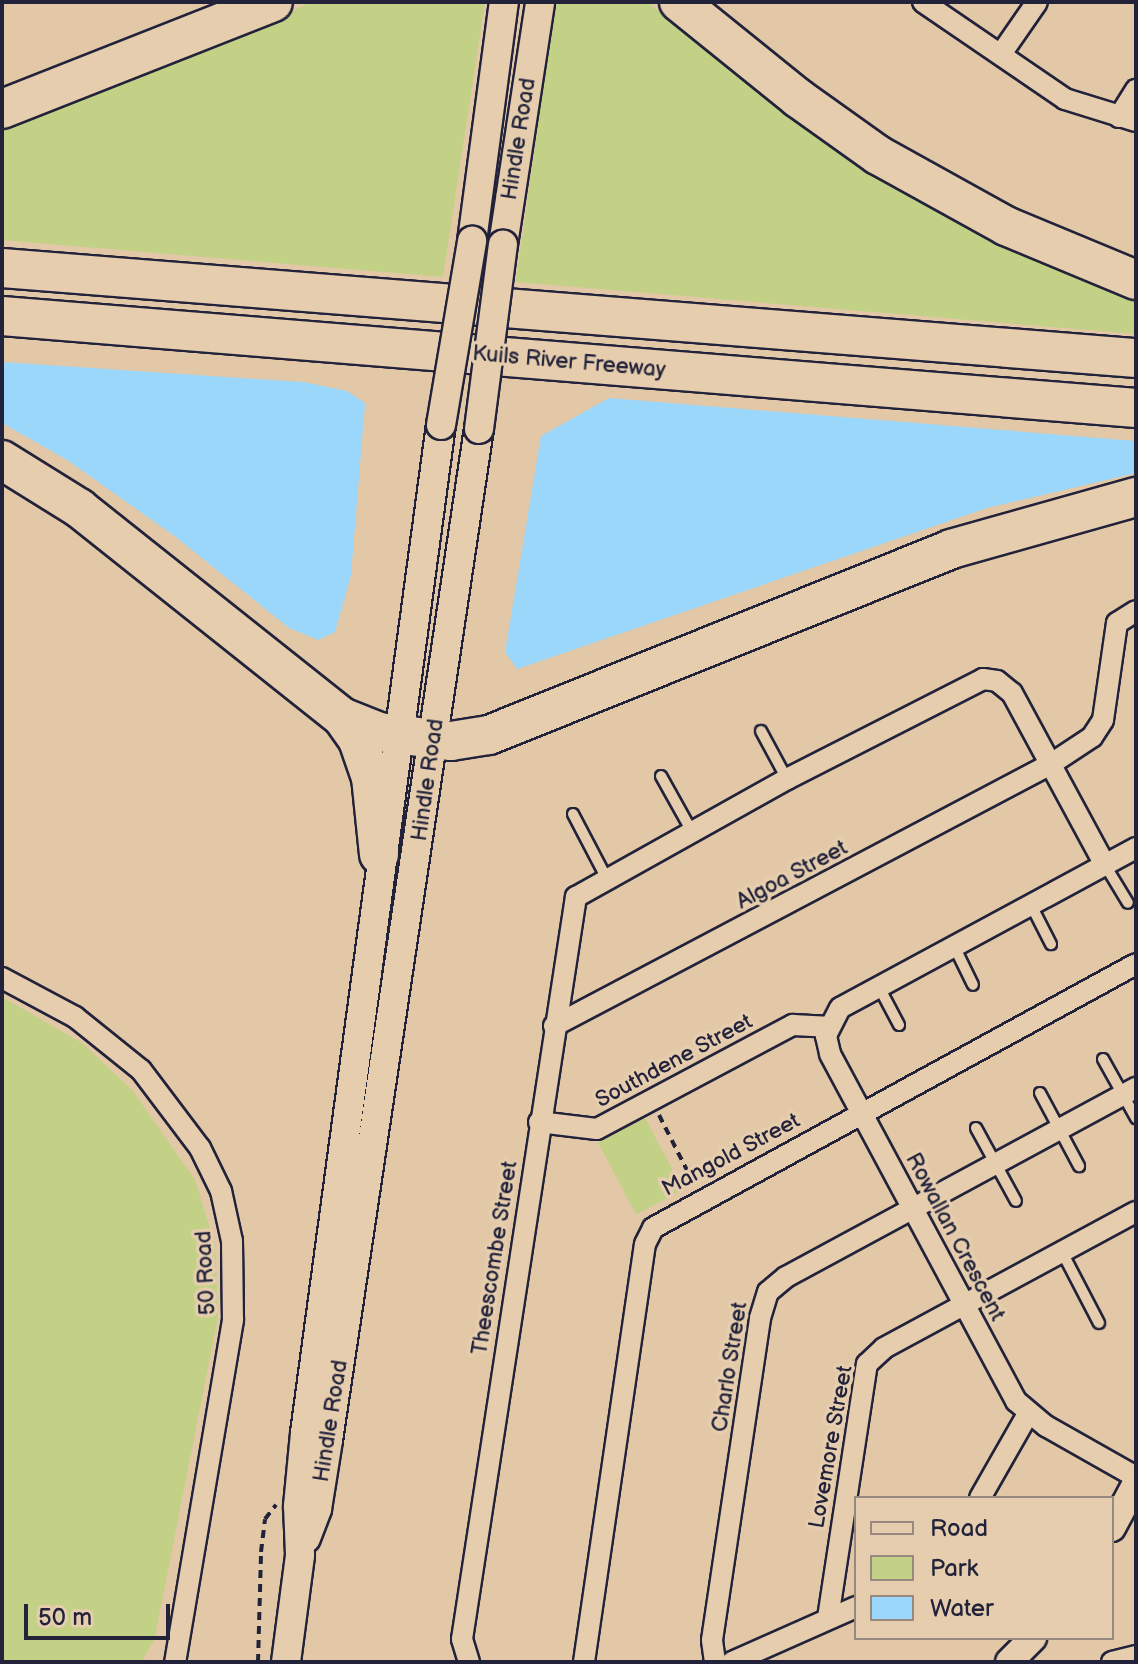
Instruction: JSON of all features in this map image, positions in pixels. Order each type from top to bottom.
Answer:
[{"type":"highway","points":[[2,109],[273,2]]},
{"type":"highway","points":[[679,2],[798,98],[878,155],[1006,226],[1136,280]]},
{"type":"highway","points":[[2,268],[1136,358]]},
{"type":"highway","name":"Kuils River Freeway","points":[[2,316],[1136,408]]},
{"type":"highway","points":[[2,460],[90,516],[342,717],[358,740],[371,777],[379,855]]},
{"type":"highway","points":[[342,717],[416,737],[464,741],[489,735],[951,549],[1136,497]]},
{"type":"main road","name":"Hindle Road","points":[[300,1555],[317,1509],[326,1454],[416,737],[441,425],[472,241],[504,2]]},
{"type":"main road","name":"Hindle Road","points":[[286,1662],[300,1555],[298,1506],[305,1433],[379,855],[416,737],[479,429],[540,2]]},
{"type":"street","points":[[923,2],[1065,99],[1127,119],[1136,90]]},
{"type":"street","points":[[1001,54],[1037,2]]},
{"type":"street","name":"Algoa Street","points":[[554,1026],[1051,764],[1098,728],[1117,623],[1136,611]]},
{"type":"street","name":"Theescombe Street","points":[[469,1662],[462,1639],[571,910],[582,891],[787,779],[983,679],[997,681],[1012,693],[1105,865]]},
{"type":"street","points":[[827,1027],[840,1008],[1136,848]]},
{"type":"street","name":"Mangold Street","points":[[584,1662],[648,1236],[666,1217],[1136,964]]},
{"type":"street","name":"50 Road","points":[[2,978],[75,1017],[141,1070],[200,1148],[221,1191],[232,1241],[233,1320],[175,1662]]},
{"type":"street","name":"Southdene Street","points":[[539,1122],[597,1129],[793,1025],[827,1027]]},
{"type":"street","name":"Rowallan Crescent","points":[[827,1027],[830,1054],[1016,1401],[1028,1414],[1136,1480]]},
{"type":"street","name":"Charlo Street","points":[[715,1662],[712,1640],[764,1299],[786,1277],[1130,1092]]},
{"type":"street","name":"Lovemore Street","points":[[828,1618],[867,1364],[884,1348],[1136,1212]]},
{"type":"street","points":[[981,1496],[1028,1414]]},
{"type":"street","points":[[1114,1524],[1136,1480]]},
{"type":"street","points":[[732,1662],[854,1608]]},
{"type":"street","points":[[1009,1662],[1031,1640]]},
{"type":"street","points":[[1112,1662],[1136,1656]]},
{"type":"lane","points":[[761,731],[787,779]]},
{"type":"lane","points":[[661,776],[691,830]]},
{"type":"lane","points":[[573,814],[606,877]]},
{"type":"lane","points":[[1105,865],[1128,903]]},
{"type":"lane","points":[[1031,905],[1051,944]]},
{"type":"lane","points":[[954,946],[973,985]]},
{"type":"lane","points":[[879,987],[899,1025]]},
{"type":"lane","points":[[1103,1059],[1130,1092],[1136,1118]]},
{"type":"lane","points":[[1040,1093],[1079,1166]]},
{"type":"lane","points":[[976,1128],[1016,1201]]},
{"type":"lane","points":[[1062,1252],[1099,1323]]},
{"type":"path","points":[[655,1106],[698,1192]]},
{"type":"green space","points":[[313,2],[485,2],[443,277],[2,240],[2,127]]},
{"type":"green space","points":[[555,2],[647,2],[809,126],[1136,294],[1136,334],[516,282]]},
{"type":"green space","points":[[2,997],[82,1043],[133,1091],[195,1180],[215,1244],[218,1317],[154,1641],[141,1662],[2,1662]]},
{"type":"green space","points":[[645,1118],[683,1190],[636,1214],[598,1143]]},
{"type":"water","points":[[2,362],[303,382],[347,391],[365,403],[351,575],[335,632],[318,640],[289,628],[173,535],[67,460],[2,423]]},
{"type":"water","points":[[609,398],[1136,441],[1136,473],[987,508],[517,669],[505,652],[541,436]]}]
